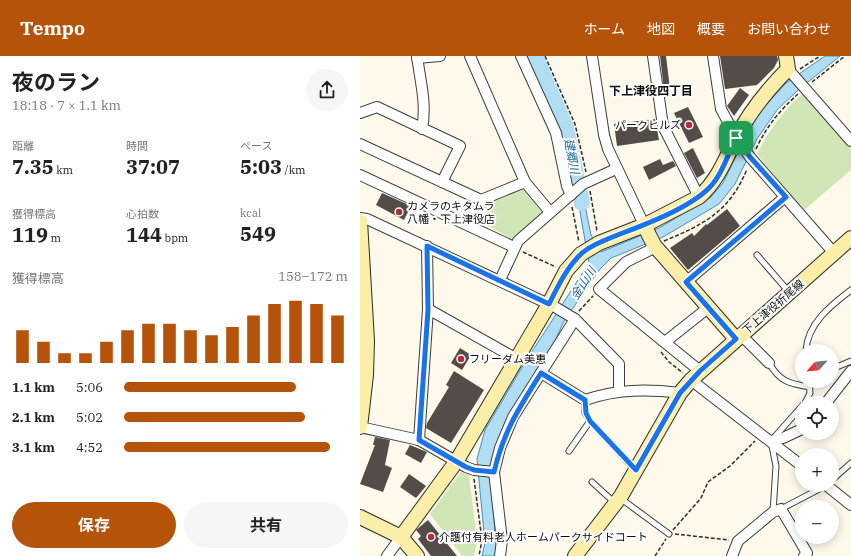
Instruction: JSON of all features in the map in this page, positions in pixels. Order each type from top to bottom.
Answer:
[{"type":"street","points":[[422,129],[425,116],[424,97],[417,57],[440,56]]},
{"type":"street","points":[[470,56],[525,182],[550,212]]},
{"type":"street","points":[[521,56],[556,133],[567,186],[572,195]]},
{"type":"street","points":[[592,56],[604,135],[616,169],[655,246],[708,308],[738,337],[770,363]]},
{"type":"street","points":[[653,56],[664,126],[699,197]]},
{"type":"street","points":[[713,56],[721,109],[738,140],[750,157],[834,253]]},
{"type":"street","points":[[387,556],[456,462],[515,358],[552,305],[566,271],[582,253],[600,243],[646,228],[699,197],[710,187],[722,169],[761,97],[790,69],[851,141]]},
{"type":"street","points":[[360,113],[377,107],[460,146],[442,182]]},
{"type":"street","points":[[360,144],[481,200],[525,182]]},
{"type":"street","points":[[500,280],[514,247],[518,242],[585,182],[616,169]]},
{"type":"street","points":[[360,175],[514,247]]},
{"type":"street","points":[[686,282],[786,197]]},
{"type":"street","points":[[494,472],[474,470],[456,462],[419,440],[360,427],[367,341],[360,220],[367,219],[427,246],[552,305],[573,317],[619,364],[619,391]]},
{"type":"street","name":"下上津役折尾線","points":[[575,556],[618,501],[680,393],[695,375],[851,238]]},
{"type":"street","points":[[419,440],[428,310],[427,246]]},
{"type":"street","points":[[655,246],[626,262],[599,289],[665,342],[695,375],[762,434],[795,460]]},
{"type":"street","points":[[665,342],[708,308]]},
{"type":"street","points":[[428,310],[515,358]]},
{"type":"street","points":[[500,556],[502,540],[494,472],[500,448],[513,418],[573,317]]},
{"type":"street","points":[[831,396],[851,371]]},
{"type":"street","points":[[541,373],[585,400],[619,391],[659,390],[680,393]]},
{"type":"street","points":[[771,441],[783,438],[795,432]]},
{"type":"street","points":[[835,492],[851,505]]},
{"type":"street","points":[[732,556],[738,541],[777,511],[807,555]]},
{"type":"street","points":[[360,517],[401,537],[418,556]]},
{"type":"lane","points":[[757,255],[789,292]]},
{"type":"lane","points":[[806,344],[806,341],[822,314],[851,290]]},
{"type":"lane","points":[[839,366],[851,361]]},
{"type":"lane","points":[[770,363],[774,372],[790,384],[795,385]]},
{"type":"lane","points":[[808,396],[810,388]]},
{"type":"lane","points":[[585,400],[586,413],[590,421],[636,470]]},
{"type":"lane","points":[[795,414],[771,441],[776,466],[777,511],[813,492]]},
{"type":"lane","points":[[569,451],[590,421]]},
{"type":"lane","points":[[839,474],[851,463]]},
{"type":"lane","points":[[592,482],[669,534]]},
{"type":"path","points":[[545,56],[575,124],[585,182],[600,243]]},
{"type":"path","points":[[790,69],[820,56]]},
{"type":"path","points":[[572,195],[582,253]]},
{"type":"path","points":[[514,247],[566,271]]},
{"type":"path","points":[[573,317],[593,296]]},
{"type":"path","points":[[655,556],[669,534],[701,498],[708,482],[730,466],[762,434]]},
{"type":"path","points":[[474,470],[482,540],[479,556]]},
{"type":"path","points":[[669,534],[738,541]]},
{"type":"green space","points":[[803,93],[851,149],[851,170],[803,211],[757,154],[777,121]]},
{"type":"green space","points":[[519,188],[524,189],[543,213],[512,239],[485,224],[487,218],[482,203]]},
{"type":"green space","points":[[461,472],[469,475],[477,541],[474,556],[462,556],[430,514]]},
{"type":"water","name":"金山川","points":[[825,56],[840,56],[797,91],[777,110],[757,139],[735,184],[719,204],[663,237],[611,258],[600,269],[564,321],[555,341],[506,420],[495,448],[490,474],[497,556],[482,556],[485,543],[477,459],[485,430],[524,364],[589,263],[577,195],[582,191],[591,235],[601,252],[659,228],[711,197],[723,183],[748,132],[764,107],[786,83]]},
{"type":"building","points":[[660,56],[666,56],[670,89],[664,90]]},
{"type":"building","points":[[720,56],[777,56],[778,60],[774,68],[757,85],[725,89]]},
{"type":"building","points":[[740,88],[749,95],[734,116],[727,106]]},
{"type":"building","name":"パークヒルズ","points":[[688,107],[703,137],[689,143],[674,113]]},
{"type":"building","points":[[655,119],[659,140],[617,146],[614,124]]},
{"type":"building","points":[[693,148],[705,173],[697,178],[684,153]]},
{"type":"building","points":[[660,159],[663,165],[673,161],[676,166],[649,180],[643,167]]},
{"type":"building","name":"カメラのキタムラ 八幡・下上津役店","points":[[382,193],[411,206],[404,220],[376,205]]},
{"type":"building","points":[[727,209],[740,226],[688,270],[670,248],[692,233],[694,236],[706,224],[707,225]]},
{"type":"building","name":"フリーダム美恵","points":[[460,348],[471,355],[462,370],[451,363]]},
{"type":"building","points":[[454,371],[484,390],[451,443],[426,428],[427,423],[449,387],[446,385]]},
{"type":"building","points":[[375,437],[390,440],[385,465],[392,468],[383,492],[360,484],[375,445],[373,445]]},
{"type":"building","points":[[410,445],[427,452],[421,463],[405,454]]},
{"type":"building","points":[[409,474],[426,486],[416,498],[400,487]]},
{"type":"building","name":"介護付有料老人ホームパークサイドコート","points":[[428,520],[457,556],[431,556],[418,539],[421,536],[416,530]]},
{"type":"waterway","name":"建郷川","points":[[535,56],[566,128],[582,203]]},
{"type":"place","name":"パークヒルズ","points":[[689,125]]},
{"type":"place","name":"カメラのキタムラ 八幡・下上津役店","points":[[399,212]]},
{"type":"place","name":"フリーダム美恵","points":[[461,359]]},
{"type":"place","name":"介護付有料老人ホームパークサイドコート","points":[[431,537]]},
{"type":"district","name":"下上津役四丁目","points":[[651,90]]},
{"type":"route","points":[[736,138],[750,157],[786,197],[686,282],[736,339],[700,371],[680,393],[636,470],[590,421],[586,413],[585,400],[541,373],[513,418],[500,448],[494,472],[474,470],[466,467],[419,440],[428,310],[427,246],[549,304],[566,271],[583,252],[601,242],[645,225],[699,197],[710,187],[722,169],[736,138]]}]
